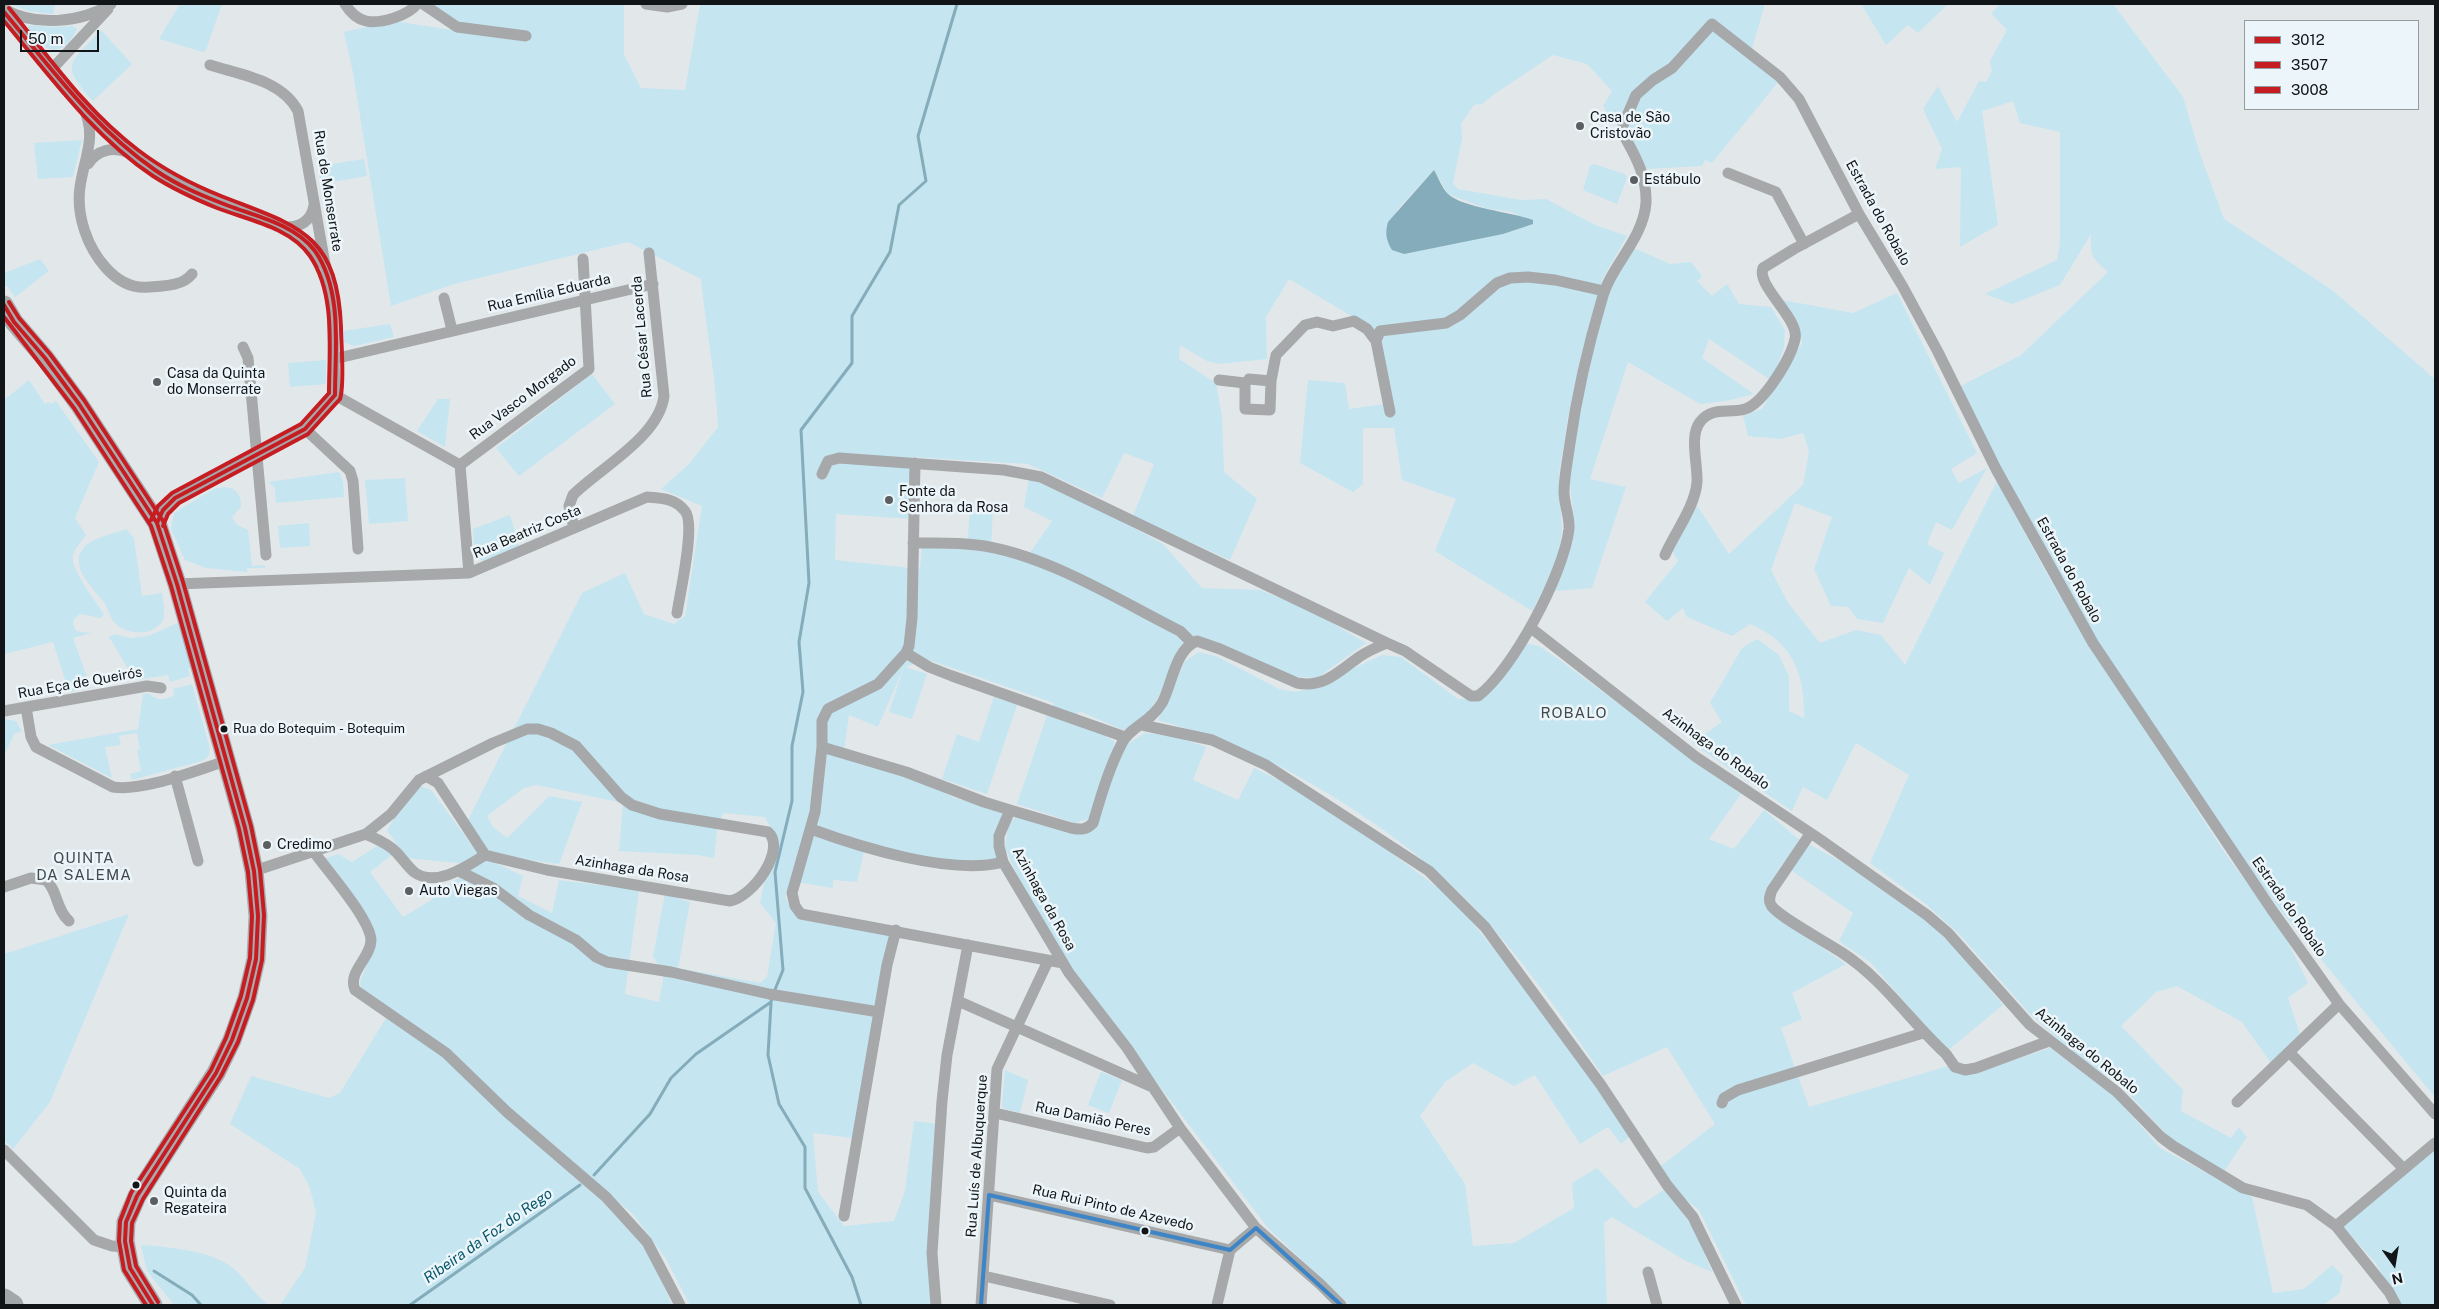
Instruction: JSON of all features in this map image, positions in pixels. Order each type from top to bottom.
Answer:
[{"type":"highway","points":[[4,1299],[13,1305]]},
{"type":"main road","points":[[4,305],[9,327],[62,380],[158,523],[177,584],[226,761],[254,871],[258,940],[247,998],[232,1040],[216,1073],[131,1206],[126,1222],[126,1247],[134,1276],[153,1305]]},
{"type":"street","points":[[4,11],[22,17],[56,20],[90,14],[112,4]]},
{"type":"street","points":[[52,69],[112,4]]},
{"type":"street","points":[[345,4],[357,18],[366,21],[399,16],[413,9],[417,4]]},
{"type":"street","points":[[423,4],[457,27],[526,36]]},
{"type":"street","points":[[646,4],[667,7],[682,4]]},
{"type":"street","points":[[4,11],[78,100],[113,137],[136,156],[179,184],[283,227],[308,243],[326,270]]},
{"type":"street","name":"Estrada do Robalo","points":[[1604,291],[1608,279],[1626,254],[1640,224],[1646,205],[1642,168],[1621,130],[1624,120],[1636,95],[1653,80],[1672,68],[1712,24],[1746,49],[1790,87],[1799,99],[1859,214],[1903,287],[1938,352],[1978,435],[2093,643],[2272,910],[2339,1004],[2435,1114]]},
{"type":"street","name":"Rua de Monserrate","points":[[210,65],[274,86],[292,101],[302,122],[326,270],[332,291],[335,395]]},
{"type":"street","points":[[78,100],[87,115],[91,139],[80,185],[80,213],[94,253],[110,273],[126,284],[145,288],[177,284],[192,274]]},
{"type":"street","points":[[84,170],[93,157],[104,151],[118,150],[136,156]]},
{"type":"street","points":[[1728,173],[1776,192],[1804,244]]},
{"type":"street","points":[[283,227],[291,227],[305,222],[310,217],[314,201]]},
{"type":"street","points":[[1664,555],[1693,500],[1697,484],[1695,441],[1698,423],[1712,412],[1745,409],[1755,404],[1765,395],[1775,380],[1795,341],[1794,329],[1762,272],[1769,263],[1859,214]]},
{"type":"street","name":"Rua César Lacerda","points":[[574,528],[569,506],[573,495],[629,450],[656,419],[663,404],[664,396],[650,252]]},
{"type":"street","name":"Rua Vasco Morgado","points":[[460,465],[589,369],[583,259]]},
{"type":"street","points":[[822,474],[828,461],[838,458],[1004,470],[1041,478],[1405,651],[1466,693],[1478,696],[1492,683],[1531,628],[1561,561],[1569,528],[1564,492],[1573,424],[1585,360],[1604,291],[1555,280],[1528,277],[1510,278],[1497,283],[1460,315],[1446,323],[1387,329],[1380,331],[1376,341]]},
{"type":"street","name":"Rua Emília Eduarda","points":[[334,359],[653,284]]},
{"type":"street","points":[[444,298],[452,330]]},
{"type":"street","points":[[1219,380],[1245,383],[1245,409],[1270,410],[1271,381],[1276,355],[1305,325],[1317,322],[1333,326],[1354,321],[1367,329],[1376,341],[1390,412]]},
{"type":"street","points":[[243,347],[248,358],[266,555]]},
{"type":"street","points":[[1249,379],[1271,381]]},
{"type":"street","points":[[158,523],[163,510],[175,498],[305,429],[335,395],[460,465],[469,572]]},
{"type":"street","points":[[305,429],[350,471],[353,480],[358,550]]},
{"type":"street","points":[[915,463],[912,618],[906,653],[878,684],[828,709],[822,721],[820,786],[811,829],[852,844],[919,859],[972,866],[988,866],[1003,862]]},
{"type":"street","name":"Rua Beatriz Costa","points":[[177,584],[469,572],[647,497],[671,499],[686,511],[690,528],[677,613]]},
{"type":"street","points":[[913,543],[977,545],[1040,563],[1083,581],[1180,631],[1192,643]]},
{"type":"street","name":"Azinhaga do Robalo","points":[[1531,628],[1696,757],[1927,915],[1948,933],[2030,1025],[2117,1092],[2173,1146],[2243,1188],[2307,1205],[2336,1226],[2389,1292],[2396,1305]]},
{"type":"street","points":[[822,747],[906,772],[984,802],[1081,830],[1088,828],[1093,823],[1103,791],[1125,737],[1153,717],[1162,702],[1182,655],[1192,643],[1202,642],[1208,644],[1283,677],[1307,684],[1320,683],[1333,677],[1370,650],[1387,643]]},
{"type":"street","points":[[906,653],[929,667],[952,676],[1125,737]]},
{"type":"street","name":"Rua Eça de Queirós","points":[[4,711],[147,686],[161,688]]},
{"type":"street","points":[[26,708],[31,737],[36,747],[106,784],[122,789],[226,761]]},
{"type":"street","points":[[1142,725],[1212,740],[1266,765],[1429,871],[1485,927],[1601,1084],[1666,1185],[1692,1217],[1736,1305]]},
{"type":"street","name":"Azinhaga da Rosa","points":[[254,871],[366,834],[379,826],[419,780],[513,733],[538,729],[576,746],[621,797],[632,805],[660,814],[768,832],[771,834],[773,846],[767,868],[754,888],[747,894],[730,901],[548,870],[485,855]]},
{"type":"street","points":[[175,776],[198,862]]},
{"type":"street","points":[[366,834],[394,850],[410,868],[422,877],[431,878],[459,871],[485,855],[438,782],[426,776]]},
{"type":"street","name":"Azinhaga da Rosa","points":[[1010,810],[999,836],[999,846],[1003,862],[1063,963],[1127,1048],[1150,1086],[1180,1128],[1256,1228],[1341,1305]]},
{"type":"street","name":"Azinhaga da Rosa","points":[[811,829],[792,893],[797,910],[806,915],[896,930],[1063,963]]},
{"type":"street","points":[[1810,834],[1772,890],[1769,899],[1772,906],[1781,914],[1845,954],[1864,970],[1959,1070],[1976,1068],[2049,1041]]},
{"type":"street","points":[[314,852],[363,918],[369,931],[371,941],[353,980],[355,990],[446,1053],[507,1112],[606,1197],[647,1242],[680,1305]]},
{"type":"street","points":[[459,871],[493,888],[529,915],[576,940],[596,957],[607,962],[671,972],[770,994],[879,1012]]},
{"type":"street","points":[[4,887],[31,878],[46,880],[54,889],[62,915],[69,921]]},
{"type":"street","points":[[844,1216],[879,1012],[896,930]]},
{"type":"street","points":[[936,1305],[932,1253],[940,1121],[947,1056],[968,945]]},
{"type":"street","name":"Rua Luís de Albuquerque","points":[[981,1305],[998,1069],[1048,961]]},
{"type":"street","points":[[958,1001],[1150,1086]]},
{"type":"street","points":[[2237,1102],[2339,1004]]},
{"type":"street","points":[[1722,1103],[1730,1094],[1745,1088],[1923,1033]]},
{"type":"street","points":[[2289,1052],[2404,1169]]},
{"type":"street","name":"Rua Damião Peres","points":[[995,1113],[1147,1148],[1154,1147],[1180,1128]]},
{"type":"street","points":[[2336,1226],[2435,1143]]},
{"type":"street","points":[[4,1150],[88,1234],[104,1244],[126,1247]]},
{"type":"street","name":"Rua Rui Pinto de Azevedo","points":[[989,1195],[1230,1250]]},
{"type":"street","points":[[1217,1305],[1230,1250],[1256,1228]]},
{"type":"street","points":[[1648,1272],[1657,1305]]},
{"type":"street","points":[[984,1276],[1110,1305]]},
{"type":"shaded area","points":[[9,4],[55,4],[53,14],[29,11]]},
{"type":"shaded area","points":[[180,4],[222,4],[206,50],[203,52],[159,39]]},
{"type":"shaded area","points":[[432,4],[624,4],[624,54],[641,88],[685,90],[700,5],[704,4],[1765,4],[1752,49],[1779,81],[1712,163],[1705,160],[1702,166],[1647,169],[1614,118],[1611,120],[1603,106],[1612,91],[1587,64],[1553,55],[1482,104],[1474,105],[1461,124],[1462,139],[1453,183],[1458,189],[1521,200],[1546,199],[1595,225],[1627,236],[1603,278],[1588,328],[1568,417],[1559,474],[1562,530],[1558,561],[1532,611],[1435,551],[1456,499],[1402,480],[1394,428],[1363,428],[1363,484],[1353,492],[1300,463],[1308,380],[1345,383],[1349,409],[1384,404],[1372,328],[1289,279],[1266,317],[1267,359],[1220,364],[1207,361],[1180,345],[1179,359],[1216,383],[1222,416],[1224,472],[1257,499],[1230,560],[1133,516],[1154,464],[1124,453],[1102,498],[1028,464],[912,457],[911,519],[836,514],[835,560],[920,569],[922,546],[967,549],[970,510],[993,508],[991,549],[1025,560],[1052,521],[1024,507],[1029,478],[1056,485],[1163,544],[1202,588],[1260,590],[1310,610],[1366,643],[1317,678],[1287,676],[1197,643],[1181,654],[1152,707],[1135,724],[1123,730],[1079,711],[1071,723],[1098,731],[1115,742],[1091,818],[1075,823],[1017,804],[1047,715],[1054,703],[926,659],[905,667],[927,674],[912,719],[889,712],[904,667],[878,727],[849,715],[843,757],[908,776],[955,798],[1003,811],[993,843],[1005,870],[865,847],[857,882],[833,880],[833,888],[790,881],[785,897],[794,914],[891,931],[853,1138],[813,1133],[818,1192],[844,1226],[894,1221],[905,1191],[914,1121],[938,1124],[931,1229],[940,1305],[690,1305],[666,1259],[633,1214],[361,988],[360,982],[375,943],[323,859],[338,854],[352,862],[379,845],[393,854],[370,872],[403,917],[430,901],[469,869],[459,863],[406,858],[387,830],[408,796],[420,786],[431,790],[479,855],[523,876],[518,896],[552,913],[559,880],[639,890],[625,994],[659,1002],[664,973],[653,956],[665,894],[690,902],[678,968],[760,983],[767,977],[776,923],[760,903],[774,834],[765,817],[724,813],[718,822],[714,858],[698,855],[619,851],[623,803],[537,785],[524,788],[487,816],[493,827],[507,838],[549,796],[582,802],[559,864],[493,855],[465,826],[582,593],[625,573],[644,614],[674,624],[685,616],[702,506],[661,489],[689,464],[718,427],[701,279],[628,242],[454,284],[391,306],[353,73],[344,32],[394,21],[529,42],[531,33],[454,22]],"holes":[[[1434,170],[1448,194],[1485,208],[1512,212],[1533,224],[1503,234],[1398,253],[1397,210]]]},
{"type":"shaded area","points":[[1861,4],[1948,4],[1918,33],[1908,25],[1886,45]]},
{"type":"shaded area","points":[[1997,4],[2113,4],[2183,97],[2199,151],[2224,219],[2332,290],[2435,379],[2435,1097],[2281,911],[2143,727],[2225,853],[2283,932],[2308,983],[2288,998],[2300,1034],[2271,1063],[2242,1022],[2177,986],[2156,992],[2121,1026],[2183,1090],[2181,1111],[2231,1138],[2239,1127],[2247,1137],[2223,1173],[2176,1144],[2121,1086],[2076,1055],[2030,1014],[1960,935],[1927,905],[1870,863],[1909,775],[1856,743],[1827,800],[1803,787],[1792,811],[1692,743],[1722,722],[1710,703],[1742,648],[1757,639],[1778,654],[1789,676],[1789,711],[1804,718],[1804,702],[1799,674],[1794,661],[1786,650],[1765,631],[1750,624],[1732,636],[1687,617],[1683,608],[1667,621],[1645,602],[1678,561],[1672,550],[1696,504],[1729,554],[1803,485],[1809,451],[1803,433],[1780,439],[1748,436],[1743,416],[1762,409],[1802,343],[1800,331],[1782,300],[1853,313],[1897,293],[1977,453],[1951,469],[1959,483],[1987,468],[1952,530],[1936,522],[1927,544],[1944,553],[1930,585],[1909,568],[1883,623],[1857,619],[1848,607],[1831,606],[1814,569],[1832,517],[1795,503],[1771,570],[1788,603],[1820,643],[1856,630],[1881,635],[1905,665],[1997,481],[2068,613],[1953,390],[2021,355],[2108,272],[2098,263],[2091,251],[2091,234],[2060,285],[2012,304],[1985,294],[2057,260],[2060,244],[2060,132],[2020,123],[2013,101],[1982,111],[1998,225],[1960,247],[1961,167],[1935,169],[1942,149],[1923,109],[1938,86],[1957,122],[1979,81],[1986,82],[1992,71],[1990,61],[2007,30],[1991,13],[1998,6]]},
{"type":"shaded area","points":[[29,25],[72,26],[77,29],[65,45],[53,50],[41,44],[27,31]]},
{"type":"shaded area","points":[[101,30],[132,64],[93,101],[82,88],[72,71],[76,57]]},
{"type":"shaded area","points":[[82,140],[73,177],[38,179],[34,143]]},
{"type":"shaded area","points":[[364,159],[367,176],[321,184],[318,166]]},
{"type":"shaded area","points":[[1594,164],[1625,174],[1627,178],[1617,204],[1583,190],[1590,166]]},
{"type":"shaded area","points":[[1434,170],[1446,192],[1455,199],[1524,217],[1533,220],[1533,224],[1503,234],[1404,254],[1392,250],[1387,236],[1388,222]]},
{"type":"shaded area","points":[[1634,248],[1670,264],[1691,262],[1702,276],[1697,281],[1712,296],[1727,284],[1739,304],[1771,307],[1785,330],[1784,347],[1772,381],[1709,339],[1702,358],[1754,394],[1726,401],[1700,404],[1628,362],[1590,479],[1626,487],[1592,588],[1555,591],[1575,529],[1569,475],[1588,363],[1612,283]]},
{"type":"shaded area","points":[[40,259],[49,271],[15,297],[7,286],[4,286],[4,273]]},
{"type":"shaded area","points":[[390,324],[394,337],[354,346],[344,342],[343,331]]},
{"type":"shaded area","points":[[326,360],[326,384],[290,387],[288,363]]},
{"type":"shaded area","points":[[592,374],[615,404],[519,476],[496,448]]},
{"type":"shaded area","points":[[29,380],[45,404],[49,402],[51,404],[56,401],[99,462],[75,518],[86,535],[74,552],[73,561],[79,577],[104,614],[101,618],[80,614],[74,619],[73,624],[76,631],[91,633],[73,638],[91,688],[69,692],[53,642],[4,654],[4,400]]},
{"type":"shaded area","points":[[438,399],[450,399],[445,447],[417,431]]},
{"type":"shaded area","points":[[339,472],[343,482],[344,497],[276,503],[275,488],[268,482]]},
{"type":"shaded area","points":[[405,478],[408,521],[369,524],[365,480]]},
{"type":"shaded area","points":[[224,487],[232,489],[239,496],[241,507],[232,517],[237,525],[248,530],[252,566],[265,565],[265,568],[247,568],[247,572],[206,568],[185,560],[171,529],[174,513],[214,489]]},
{"type":"shaded area","points":[[510,515],[519,546],[483,561],[475,558],[473,529]]},
{"type":"shaded area","points":[[309,523],[310,546],[280,548],[278,526]]},
{"type":"shaded area","points":[[126,529],[134,538],[142,596],[162,593],[163,620],[159,626],[147,632],[133,632],[115,623],[104,602],[84,577],[79,563],[82,550],[90,542]]},
{"type":"shaded area","points":[[178,623],[193,667],[188,668],[190,676],[170,682],[168,675],[135,680],[109,637],[114,634],[131,638],[148,636]]},
{"type":"shaded area","points":[[1525,643],[1539,646],[1561,661],[1741,794],[1709,839],[1734,849],[1764,810],[1797,838],[1842,862],[1928,922],[1958,951],[2003,1005],[1947,1051],[1871,963],[1839,941],[1853,913],[1782,864],[1768,888],[1787,923],[1846,964],[1792,993],[1802,1019],[1781,1028],[1809,1107],[1948,1066],[1999,1065],[2050,1048],[2117,1098],[2160,1148],[2252,1197],[2273,1293],[2304,1289],[2332,1265],[2343,1276],[2339,1294],[2323,1305],[1746,1305],[1699,1210],[1674,1190],[1661,1166],[1715,1124],[1667,1047],[1603,1076],[1556,1009],[1506,943],[1446,879],[1419,857],[1360,814],[1298,776],[1227,742],[1158,720],[1185,661],[1199,652],[1216,656],[1279,689],[1295,692],[1323,686],[1350,670],[1382,655],[1401,657],[1458,699],[1476,699]]},
{"type":"shaded area","points":[[192,684],[210,749],[208,757],[202,761],[132,780],[130,774],[141,771],[137,750],[140,749],[137,733],[119,736],[121,745],[105,747],[112,778],[48,745],[138,729],[143,694],[148,693],[157,699],[166,698],[174,696],[173,689]]},
{"type":"shaded area","points":[[994,697],[1017,705],[987,794],[942,779],[957,734],[979,742]]},
{"type":"shaded area","points":[[4,719],[16,721],[22,732],[15,733],[4,755]]},
{"type":"shaded area","points":[[1145,733],[1175,736],[1206,747],[1193,780],[1238,800],[1254,768],[1289,785],[1367,835],[1453,899],[1541,1006],[1630,1136],[1621,1144],[1608,1127],[1580,1144],[1535,1075],[1514,1086],[1473,1063],[1445,1082],[1420,1116],[1465,1184],[1473,1246],[1514,1243],[1574,1208],[1572,1183],[1597,1168],[1635,1209],[1665,1189],[1694,1229],[1712,1272],[1686,1261],[1612,1217],[1604,1223],[1607,1305],[1350,1305],[1268,1228],[1082,985],[1023,888],[1005,848],[1009,822],[1017,816],[1090,832],[1126,745]]},
{"type":"shaded area","points":[[129,914],[50,1102],[13,1149],[4,1140],[4,954]]},
{"type":"shaded area","points":[[386,1018],[441,1054],[598,1197],[648,1250],[672,1305],[280,1305],[305,1268],[316,1213],[310,1188],[300,1169],[230,1124],[251,1076],[329,1098],[340,1093]]},
{"type":"shaded area","points":[[1005,1070],[1028,1080],[1020,1113],[1005,1109],[1002,1106]]},
{"type":"shaded area","points":[[1101,1072],[1122,1080],[1109,1113],[1088,1105]]},
{"type":"shaded area","points":[[2435,1146],[2435,1305],[2400,1305],[2375,1262],[2343,1227]]},
{"type":"shaded area","points":[[141,1245],[189,1251],[225,1263],[234,1269],[259,1297],[269,1305],[174,1305],[147,1271]]},
{"type":"waterway","name":"Ribeira da Foz do Rego","points":[[774,992],[783,970],[775,872],[792,801],[792,746],[803,692],[799,642],[809,583],[801,430],[852,363],[852,316],[890,252],[899,205],[926,181],[918,136],[957,4]]},
{"type":"waterway","name":"Ribeira da Foz do Rego","points":[[594,1175],[650,1114],[671,1078],[696,1054],[771,1002],[772,998]]},
{"type":"waterway","points":[[771,1003],[768,1055],[779,1104],[805,1147],[805,1188],[852,1277],[861,1305]]},
{"type":"waterway","name":"Ribeira da Foz do Rego","points":[[410,1305],[580,1185]]},
{"type":"waterway","points":[[154,1271],[192,1295],[201,1305]]},
{"type":"transit line","name":"3008","points":[[9,8],[69,83],[119,135],[158,164],[178,176],[291,226],[308,237],[321,252],[331,271],[338,295],[341,327],[343,374],[340,399],[308,434],[179,503],[168,514],[163,526]]},
{"type":"transit line","name":"3012","points":[[4,12],[74,96],[112,135],[133,153],[155,170],[182,186],[287,228],[307,242],[315,251],[324,267],[330,284],[336,321],[335,395],[305,429],[175,498],[163,510],[157,523]]},
{"type":"transit line","name":"3507","points":[[4,21],[73,104],[111,143],[131,160],[153,176],[184,194],[268,226],[291,238],[302,246],[310,256],[324,287],[330,340],[329,393],[301,424],[172,493],[158,506],[151,520]]},
{"type":"transit line","name":"3008","points":[[9,302],[19,318],[50,354],[84,400],[163,521],[183,582],[251,826],[260,870],[264,915],[262,960],[253,1000],[238,1042],[221,1076],[143,1199],[132,1223],[131,1241],[136,1266],[158,1302]]},
{"type":"transit line","name":"3012","points":[[4,305],[14,322],[45,358],[79,404],[157,523],[177,584],[245,828],[254,871],[258,916],[256,959],[247,998],[232,1040],[216,1073],[137,1196],[126,1222],[125,1241],[130,1268],[153,1305]]},
{"type":"transit line","name":"3507","points":[[4,317],[74,408],[151,526],[171,586],[239,829],[248,872],[252,916],[250,958],[241,996],[226,1038],[211,1070],[131,1193],[120,1221],[119,1241],[124,1270],[146,1305]]},
{"type":"transit line","points":[[981,1305],[989,1195],[1230,1250],[1256,1228],[1341,1305]]},
{"type":"place","name":"Casa de São Cristovão","points":[[1580,126]]},
{"type":"place","name":"Estábulo","points":[[1634,180]]},
{"type":"place","name":"Casa da Quinta do Monserrate","points":[[157,382]]},
{"type":"place","name":"Fonte da Senhora da Rosa","points":[[889,500]]},
{"type":"place","name":"Rua do Botequim - Botequim","points":[[224,729]]},
{"type":"place","name":"Credimo","points":[[267,845]]},
{"type":"place","name":"Auto Viegas","points":[[409,891]]},
{"type":"place","name":"Quinta da Regateira","points":[[154,1201]]},
{"type":"district","name":"ROBALO","points":[[1574,713]]},
{"type":"district","name":"QUINTA DA SALEMA","points":[[84,866]]}]
